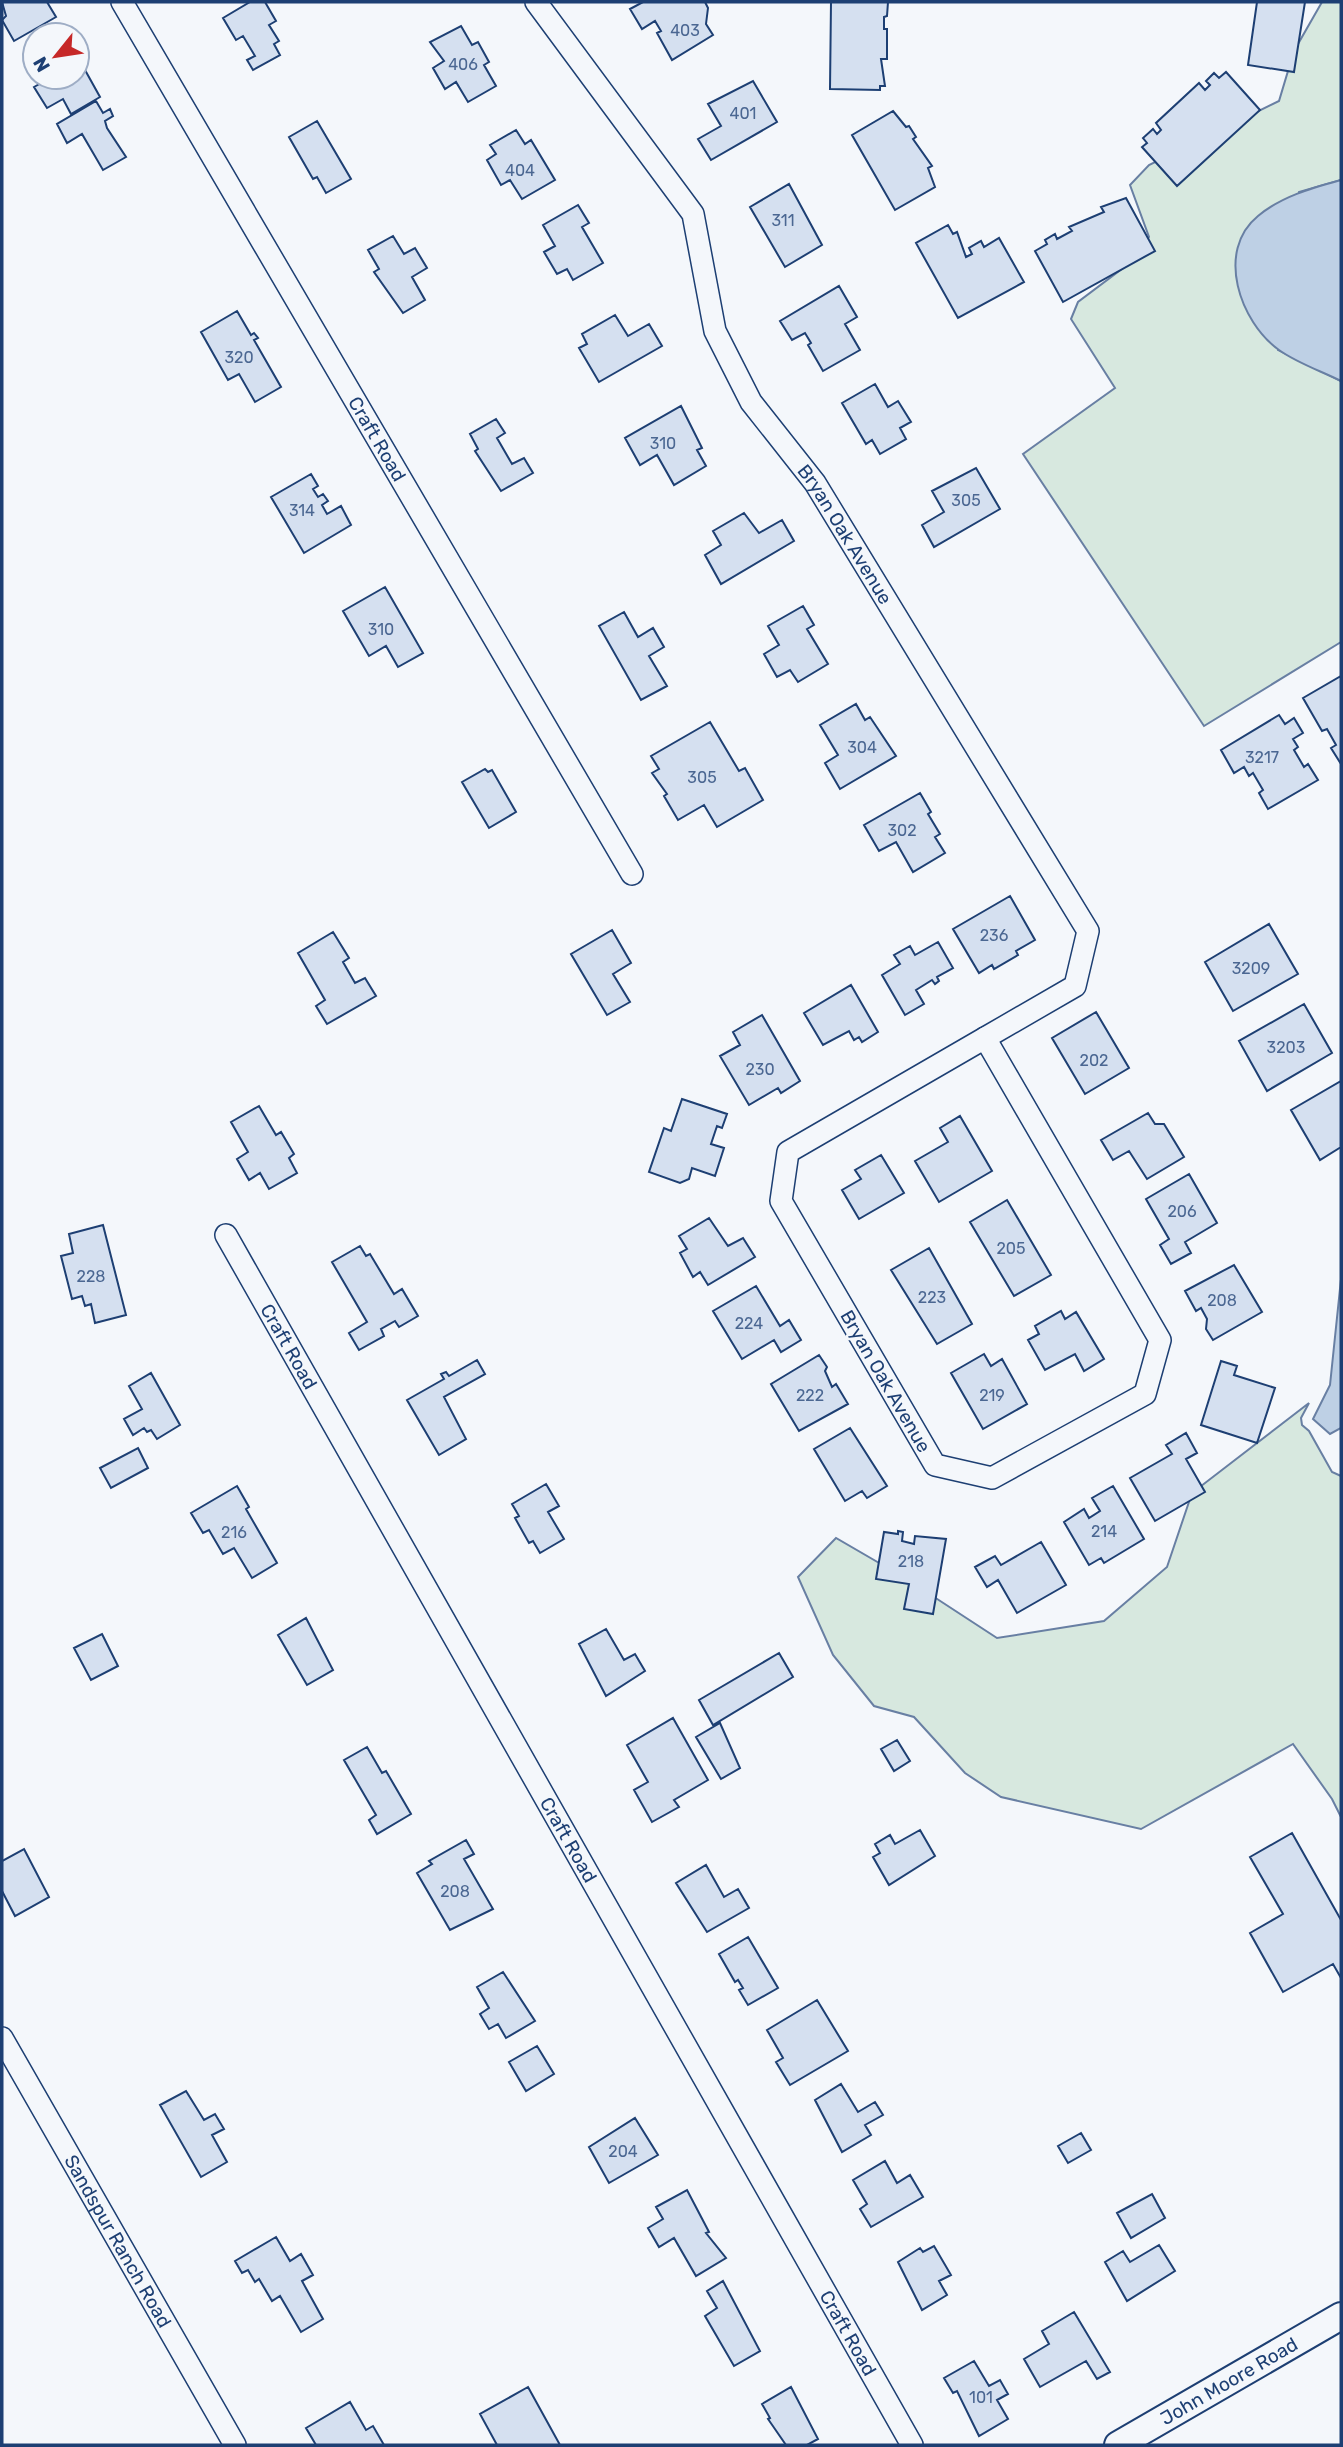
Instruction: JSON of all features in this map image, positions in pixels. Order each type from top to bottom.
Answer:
[{"type":"street","name":"Craft Road","points":[[122,2],[632,874]]},
{"type":"street","name":"Bryan Oak Avenue","points":[[536,2],[693,214],[715,331],[751,402],[815,483],[1088,931],[1075,986],[985,1038],[788,1152],[781,1201],[935,1465],[992,1478],[1146,1394],[1160,1340],[985,1038]]},
{"type":"street","name":"Craft Road","points":[[226,1235],[912,2445]]},
{"type":"street","name":"Sandspur Ranch Road","points":[[2,2038],[235,2445]]},
{"type":"street","name":"John Moore Road","points":[[1118,2445],[1341,2316]]},
{"type":"shaded area","points":[[1322,2],[1341,2],[1341,180],[1299,192],[1278,350],[1341,381],[1341,642],[1204,726],[1023,454],[1115,388],[1071,319],[1078,302],[1135,259],[1149,237],[1130,185],[1149,165],[1279,101],[1294,51]]},
{"type":"shaded area","points":[[1309,1403],[1301,1418],[1302,1425],[1309,1431],[1332,1472],[1341,1476],[1341,1817],[1332,1799],[1293,1744],[1141,1829],[1001,1797],[965,1773],[914,1717],[874,1706],[833,1655],[798,1577],[836,1538],[905,1578],[997,1638],[1104,1621],[1167,1567],[1192,1493]]},
{"type":"water","points":[[1341,180],[1341,381],[1293,359],[1265,338],[1244,305],[1235,266],[1245,231],[1258,216],[1287,198]]},
{"type":"water","points":[[1341,1279],[1341,1428],[1330,1434],[1313,1419],[1330,1385]]},
{"type":"building","points":[[2,2],[47,2],[56,17],[49,21],[21,21],[21,37],[14,41],[2,20],[6,16]]},
{"type":"building","points":[[250,2],[265,2],[276,21],[269,25],[279,41],[274,44],[280,55],[253,70],[247,60],[255,56],[243,36],[236,40],[223,18]]},
{"type":"building","points":[[643,2],[705,2],[708,8],[706,24],[713,35],[672,60],[657,33],[661,31],[655,21],[642,29],[630,9]]},
{"type":"building","points":[[831,2],[888,2],[887,16],[884,17],[884,29],[887,29],[887,59],[881,59],[885,86],[880,86],[880,90],[830,89]]},
{"type":"building","points":[[1257,2],[1305,2],[1294,72],[1248,65]]},
{"type":"building","points":[[461,26],[472,45],[478,42],[489,62],[484,65],[496,86],[468,102],[456,82],[445,89],[433,68],[444,61],[430,42]]},
{"type":"building","points":[[1226,72],[1260,110],[1177,186],[1142,147],[1147,143],[1143,138],[1153,129],[1157,134],[1161,130],[1156,123],[1199,83],[1205,90],[1210,85],[1206,81],[1214,73],[1219,78]]},
{"type":"building","points":[[91,81],[100,97],[71,114],[63,99],[47,108],[36,91],[91,91]]},
{"type":"building","points":[[753,81],[777,122],[711,160],[698,139],[721,126],[708,104]]},
{"type":"building","points":[[96,101],[103,113],[110,109],[113,116],[105,121],[107,128],[126,157],[103,170],[82,134],[67,143],[57,124]]},
{"type":"building","points":[[893,111],[916,137],[913,139],[932,166],[928,168],[935,187],[895,210],[852,135]]},
{"type":"building","points":[[317,121],[351,179],[326,193],[317,177],[313,179],[289,137]]},
{"type":"building","points":[[516,130],[525,144],[531,140],[555,180],[522,199],[510,180],[501,185],[487,160],[496,154],[490,145]]},
{"type":"building","points":[[789,184],[822,245],[785,267],[750,207]]},
{"type":"building","points":[[1126,198],[1155,251],[1063,302],[1035,251],[1047,244],[1045,240],[1055,234],[1057,239],[1072,231],[1069,227],[1104,212],[1101,207]]},
{"type":"building","points":[[578,205],[589,223],[582,227],[603,263],[573,280],[567,269],[557,274],[544,252],[555,246],[543,225]]},
{"type":"building","points":[[948,225],[953,234],[957,232],[966,257],[972,254],[969,248],[981,241],[984,247],[999,238],[1024,282],[958,318],[916,243]]},
{"type":"building","points":[[393,236],[404,254],[415,248],[427,268],[412,277],[425,300],[403,313],[374,272],[379,269],[368,250]]},
{"type":"building","points":[[839,286],[857,317],[845,324],[860,350],[823,371],[808,345],[811,343],[805,333],[792,340],[780,321]]},
{"type":"building","points":[[237,311],[251,335],[254,333],[258,338],[254,340],[281,387],[255,402],[239,374],[228,380],[201,332]]},
{"type":"building","points":[[615,315],[628,336],[649,324],[662,346],[599,382],[579,348],[587,344],[582,334]]},
{"type":"building","points":[[875,384],[888,407],[898,401],[911,422],[900,428],[906,439],[880,454],[872,440],[866,444],[842,403]]},
{"type":"building","points":[[681,406],[702,448],[697,450],[706,466],[674,485],[657,455],[640,465],[625,438]]},
{"type":"building","points":[[496,419],[505,433],[497,438],[512,464],[524,458],[533,473],[501,491],[475,451],[478,449],[470,434]]},
{"type":"building","points":[[976,468],[1000,509],[934,547],[922,525],[944,512],[932,491]]},
{"type":"building","points":[[311,474],[318,486],[313,489],[318,497],[323,494],[328,501],[322,505],[327,514],[341,506],[351,525],[304,553],[271,497]]},
{"type":"building","points":[[744,513],[759,533],[782,520],[794,541],[721,584],[705,555],[721,545],[713,531]]},
{"type":"building","points":[[385,587],[423,653],[398,667],[386,646],[369,656],[343,611]]},
{"type":"building","points":[[803,606],[814,625],[807,629],[828,664],[798,682],[790,670],[777,677],[764,654],[779,645],[768,626]]},
{"type":"building","points":[[624,612],[638,637],[653,628],[664,647],[649,656],[667,686],[641,700],[599,626]]},
{"type":"building","points":[[1341,676],[1341,764],[1331,748],[1336,745],[1327,729],[1322,731],[1303,698]]},
{"type":"building","points":[[856,704],[865,720],[870,717],[896,756],[840,789],[825,763],[838,755],[820,725]]},
{"type":"building","points":[[1279,715],[1285,724],[1294,718],[1303,733],[1293,739],[1298,747],[1294,750],[1304,767],[1308,764],[1318,780],[1268,809],[1259,793],[1263,790],[1253,773],[1249,776],[1244,767],[1234,773],[1221,750]]},
{"type":"building","points":[[710,722],[739,771],[745,768],[763,800],[717,827],[704,805],[678,820],[664,796],[667,794],[652,773],[659,769],[651,756]]},
{"type":"building","points":[[485,769],[488,772],[492,770],[516,812],[489,828],[462,782]]},
{"type":"building","points":[[920,793],[940,834],[935,837],[945,853],[913,872],[896,842],[879,851],[864,825]]},
{"type":"building","points":[[1010,896],[1035,940],[1016,951],[1018,955],[994,969],[992,965],[979,973],[953,929]]},
{"type":"building","points":[[1269,924],[1298,974],[1233,1011],[1205,962]]},
{"type":"building","points":[[612,930],[631,963],[613,974],[630,1002],[607,1015],[571,954]]},
{"type":"building","points":[[333,932],[349,958],[343,962],[355,983],[365,978],[376,996],[327,1024],[316,1006],[325,1000],[298,953]]},
{"type":"building","points":[[938,942],[953,968],[937,977],[939,981],[935,984],[932,980],[916,990],[924,1004],[905,1015],[882,975],[900,964],[894,955],[910,946],[915,955]]},
{"type":"building","points":[[851,985],[878,1032],[862,1042],[859,1037],[854,1040],[849,1031],[823,1045],[804,1013]]},
{"type":"building","points":[[1304,1004],[1332,1053],[1267,1091],[1239,1041]]},
{"type":"building","points":[[1096,1012],[1129,1068],[1085,1094],[1052,1038]]},
{"type":"building","points":[[762,1015],[800,1081],[781,1093],[778,1088],[749,1105],[720,1056],[740,1045],[733,1032]]},
{"type":"building","points":[[1341,1081],[1341,1147],[1320,1160],[1291,1110]]},
{"type":"building","points":[[682,1099],[727,1114],[722,1128],[717,1126],[711,1144],[724,1148],[715,1176],[692,1168],[689,1179],[680,1183],[649,1172],[664,1128],[671,1131]]},
{"type":"building","points":[[259,1106],[276,1135],[281,1132],[294,1154],[289,1158],[297,1173],[269,1189],[260,1173],[249,1180],[237,1159],[248,1152],[231,1122]]},
{"type":"building","points":[[1148,1113],[1155,1124],[1164,1124],[1184,1157],[1147,1179],[1129,1151],[1113,1160],[1101,1140]]},
{"type":"building","points":[[960,1116],[992,1171],[939,1202],[915,1161],[948,1142],[940,1128]]},
{"type":"building","points":[[881,1155],[904,1193],[859,1219],[842,1190],[861,1179],[855,1170]]},
{"type":"building","points":[[1189,1174],[1217,1223],[1185,1242],[1191,1253],[1171,1264],[1160,1245],[1169,1239],[1146,1199]]},
{"type":"building","points":[[1007,1200],[1051,1275],[1014,1296],[970,1222]]},
{"type":"building","points":[[709,1218],[728,1246],[743,1238],[755,1257],[708,1285],[700,1272],[693,1277],[680,1253],[687,1249],[679,1236]]},
{"type":"building","points":[[103,1225],[126,1315],[95,1323],[91,1304],[85,1306],[82,1296],[72,1299],[61,1256],[73,1253],[69,1234]]},
{"type":"building","points":[[360,1246],[366,1256],[370,1254],[394,1294],[402,1289],[418,1316],[399,1327],[395,1321],[381,1329],[384,1336],[359,1350],[349,1333],[367,1322],[332,1262]]},
{"type":"building","points":[[929,1248],[972,1324],[937,1344],[891,1270]]},
{"type":"building","points":[[1234,1265],[1262,1312],[1213,1340],[1206,1329],[1207,1319],[1201,1308],[1196,1311],[1185,1291]]},
{"type":"building","points":[[756,1286],[780,1326],[789,1320],[801,1340],[781,1352],[774,1340],[742,1359],[713,1311]]},
{"type":"building","points":[[1061,1311],[1065,1319],[1076,1312],[1104,1359],[1084,1371],[1075,1354],[1045,1370],[1028,1340],[1039,1334],[1035,1326]]},
{"type":"building","points":[[984,1354],[991,1366],[1002,1359],[1027,1404],[983,1429],[951,1373]]},
{"type":"building","points":[[819,1355],[827,1367],[825,1371],[832,1387],[836,1384],[848,1404],[799,1431],[771,1384]]},
{"type":"building","points":[[477,1360],[485,1374],[444,1397],[466,1439],[439,1455],[407,1400],[444,1379],[441,1374],[446,1372],[449,1376]]},
{"type":"building","points":[[1221,1361],[1237,1366],[1234,1375],[1275,1388],[1257,1443],[1201,1425]]},
{"type":"building","points":[[151,1373],[180,1425],[157,1439],[151,1430],[147,1432],[144,1428],[133,1435],[124,1419],[142,1409],[129,1386]]},
{"type":"building","points":[[850,1428],[887,1486],[867,1498],[862,1491],[845,1501],[814,1449]]},
{"type":"building","points":[[1186,1433],[1197,1453],[1186,1459],[1205,1492],[1155,1521],[1130,1478],[1172,1454],[1166,1445]]},
{"type":"building","points":[[138,1448],[148,1468],[111,1488],[100,1468]]},
{"type":"building","points":[[546,1484],[559,1506],[548,1512],[564,1539],[540,1553],[533,1541],[529,1543],[515,1518],[519,1516],[512,1504]]},
{"type":"building","points":[[237,1486],[249,1507],[246,1509],[277,1563],[252,1578],[234,1548],[223,1554],[209,1530],[203,1533],[191,1513]]},
{"type":"building","points":[[1113,1486],[1144,1539],[1104,1563],[1101,1558],[1089,1565],[1064,1522],[1084,1509],[1089,1518],[1100,1511],[1092,1498]]},
{"type":"building","points":[[898,1531],[903,1532],[902,1541],[914,1544],[915,1536],[946,1539],[933,1614],[904,1609],[909,1584],[876,1579],[884,1532],[898,1534]]},
{"type":"building","points":[[1041,1542],[1066,1585],[1017,1613],[998,1580],[987,1587],[975,1567],[995,1556],[1001,1565]]},
{"type":"building","points":[[306,1618],[333,1670],[307,1685],[278,1635]]},
{"type":"building","points":[[606,1629],[624,1660],[635,1654],[645,1671],[606,1696],[579,1644]]},
{"type":"building","points":[[102,1634],[118,1666],[91,1680],[74,1648]]},
{"type":"building","points":[[779,1653],[793,1677],[713,1725],[699,1700]]},
{"type":"building","points":[[673,1718],[708,1780],[674,1800],[679,1807],[652,1822],[634,1790],[648,1782],[627,1745]]},
{"type":"building","points":[[720,1723],[740,1768],[721,1779],[696,1737]]},
{"type":"building","points":[[897,1740],[910,1761],[894,1771],[881,1749]]},
{"type":"building","points":[[367,1747],[382,1773],[386,1771],[411,1814],[377,1834],[369,1820],[376,1815],[344,1760]]},
{"type":"building","points":[[920,1830],[935,1856],[889,1885],[873,1857],[880,1853],[875,1844],[890,1835],[895,1844]]},
{"type":"building","points":[[1292,1833],[1341,1920],[1341,1978],[1333,1964],[1283,1992],[1250,1933],[1283,1914],[1250,1857]]},
{"type":"building","points":[[466,1840],[474,1854],[464,1859],[493,1909],[450,1930],[417,1873],[432,1864],[429,1861]]},
{"type":"building","points":[[24,1849],[49,1897],[15,1916],[2,1891],[2,1861]]},
{"type":"building","points":[[706,1865],[724,1897],[738,1889],[749,1908],[707,1932],[676,1883]]},
{"type":"building","points":[[748,1937],[778,1988],[748,2005],[739,1990],[743,1988],[738,1980],[735,1982],[719,1954]]},
{"type":"building","points":[[503,1972],[535,2021],[506,2038],[498,2024],[489,2029],[480,2014],[489,2008],[477,1987]]},
{"type":"building","points":[[817,2000],[848,2051],[790,2085],[776,2062],[783,2058],[767,2030]]},
{"type":"building","points":[[537,2046],[554,2074],[526,2091],[509,2062]]},
{"type":"building","points":[[841,2084],[858,2112],[875,2102],[883,2115],[865,2125],[871,2135],[842,2152],[815,2100]]},
{"type":"building","points":[[186,2091],[204,2120],[215,2114],[224,2129],[212,2135],[227,2162],[201,2177],[160,2105]]},
{"type":"building","points":[[635,2118],[658,2155],[609,2183],[589,2147]]},
{"type":"building","points":[[1081,2133],[1091,2150],[1068,2163],[1058,2146]]},
{"type":"building","points":[[885,2161],[897,2183],[910,2175],[923,2197],[871,2227],[860,2209],[867,2204],[853,2180]]},
{"type":"building","points":[[687,2190],[709,2232],[706,2233],[726,2258],[696,2276],[674,2238],[659,2247],[648,2228],[663,2219],[656,2207]]},
{"type":"building","points":[[1152,2194],[1165,2218],[1131,2238],[1117,2213]]},
{"type":"building","points":[[276,2237],[290,2261],[301,2254],[313,2275],[302,2281],[323,2319],[301,2332],[280,2296],[272,2301],[259,2279],[255,2282],[248,2270],[242,2273],[235,2261]]},
{"type":"building","points":[[1159,2245],[1175,2271],[1127,2301],[1105,2262],[1123,2251],[1130,2262]]},
{"type":"building","points":[[934,2246],[951,2275],[939,2281],[947,2295],[922,2310],[898,2262],[920,2248],[923,2252]]},
{"type":"building","points":[[723,2281],[760,2351],[734,2366],[705,2316],[717,2308],[707,2291]]},
{"type":"building","points":[[1074,2312],[1110,2372],[1097,2379],[1086,2361],[1040,2387],[1024,2359],[1049,2344],[1042,2331]]},
{"type":"building","points":[[974,2361],[989,2386],[1000,2380],[1008,2394],[997,2400],[1008,2419],[979,2436],[957,2391],[953,2393],[944,2378]]},
{"type":"building","points":[[528,2387],[560,2445],[497,2445],[480,2414]]},
{"type":"building","points":[[791,2387],[818,2439],[807,2445],[786,2445],[768,2419],[770,2418],[762,2404]]},
{"type":"building","points":[[350,2402],[366,2430],[373,2426],[384,2445],[316,2445],[306,2428]]}]
